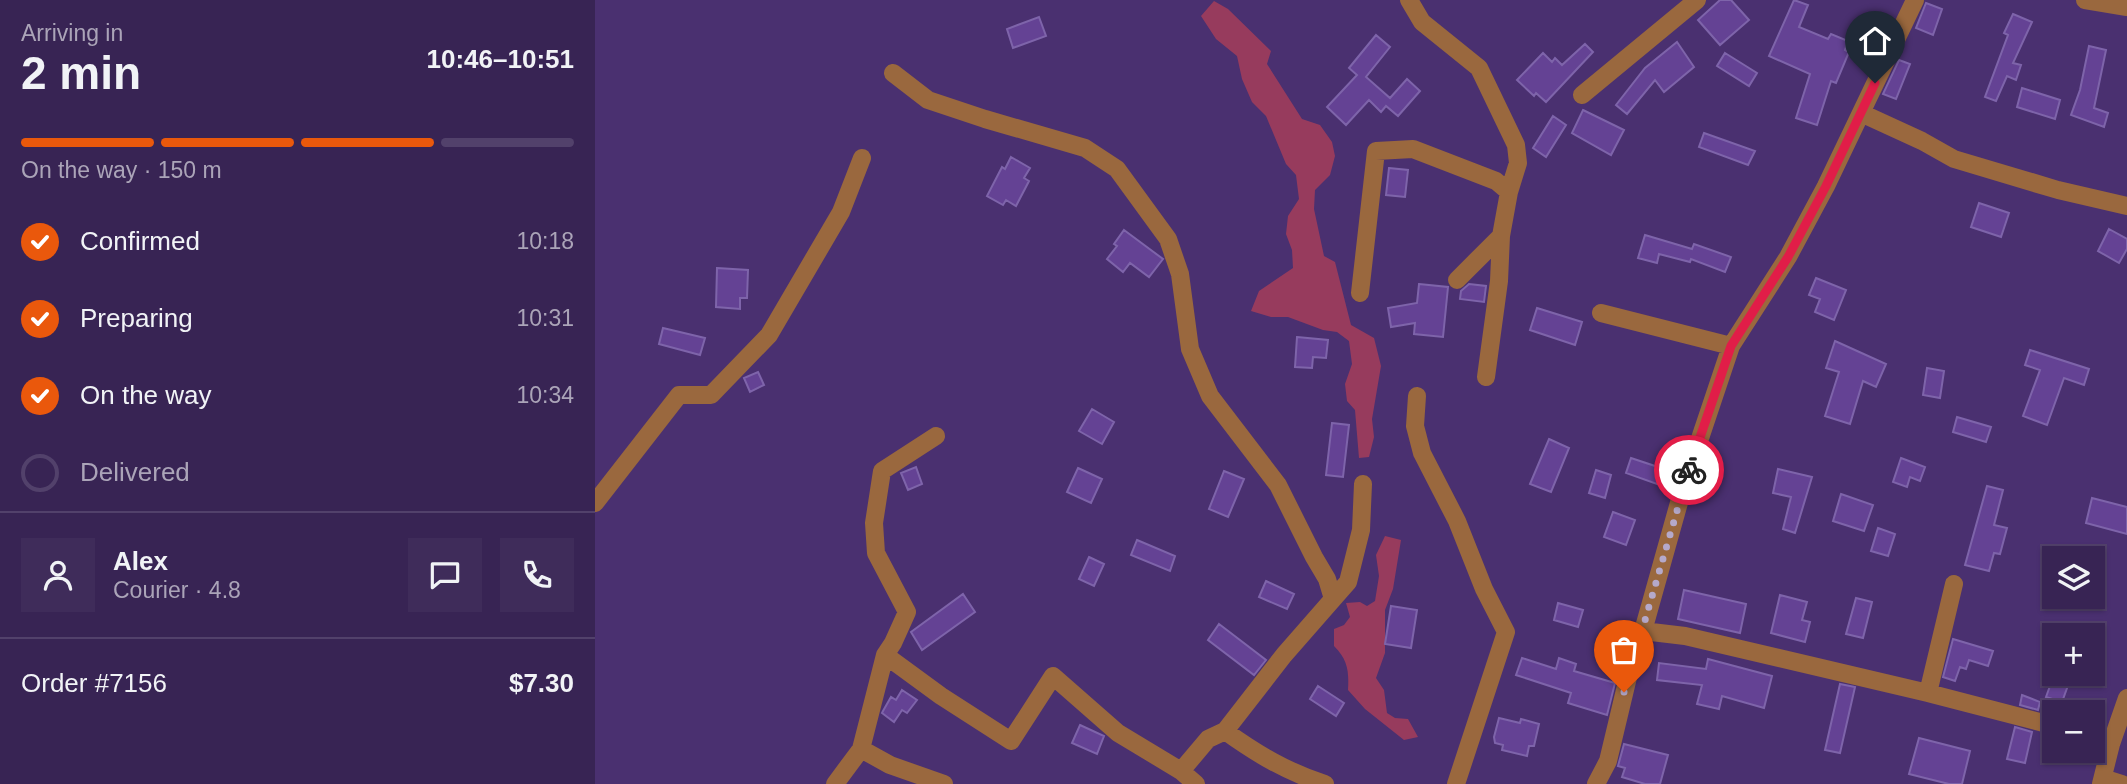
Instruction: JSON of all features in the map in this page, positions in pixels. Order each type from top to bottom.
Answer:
[{"type":"street","points":[[1409,0],[1422,22],[1479,68],[1516,145],[1518,163],[1509,192],[1501,236],[1499,281],[1486,377]]},
{"type":"street","points":[[1581,96],[1697,0]]},
{"type":"street","points":[[1596,784],[1608,761],[1630,669],[1682,492],[1731,346],[1788,257],[1915,0]]},
{"type":"street","points":[[2085,0],[2127,8]]},
{"type":"street","points":[[893,73],[928,100],[1084,148],[1117,169],[1168,239],[1180,274],[1190,349],[1210,396],[1278,485],[1327,579],[1333,599]]},
{"type":"street","points":[[1861,113],[1954,159],[2058,190],[2127,206]]},
{"type":"street","points":[[1360,293],[1376,151],[1413,149],[1496,181],[1509,192]]},
{"type":"street","points":[[595,503],[679,395],[711,395],[769,335],[841,212],[862,158]]},
{"type":"street","points":[[1457,280],[1501,236]]},
{"type":"street","points":[[1601,313],[1731,346]]},
{"type":"street","points":[[1417,396],[1415,426],[1422,453],[1457,521],[1484,589],[1506,632],[1456,784]]},
{"type":"street","points":[[835,784],[861,749],[885,655],[907,612],[876,552],[874,523],[882,471],[936,436]]},
{"type":"street","points":[[1181,771],[1209,739],[1225,731],[1284,655],[1348,582],[1361,530],[1363,484]]},
{"type":"street","points":[[1928,693],[1954,584]]},
{"type":"street","points":[[1643,631],[1685,636],[2042,723]]},
{"type":"street","points":[[885,655],[941,696],[1011,741],[1053,676],[1118,733],[1181,771],[1196,784]]},
{"type":"street","points":[[2122,784],[2102,781],[2127,698]]},
{"type":"street","points":[[1225,731],[1255,753],[1294,774],[1325,784]]},
{"type":"street","points":[[2105,742],[2111,744]]},
{"type":"street","points":[[861,749],[890,765],[944,784]]},
{"type":"shaded area","points":[[1214,1],[1228,9],[1271,51],[1267,64],[1302,119],[1320,125],[1332,142],[1335,156],[1330,175],[1315,190],[1314,209],[1324,256],[1335,262],[1351,325],[1374,338],[1381,366],[1372,419],[1374,437],[1369,457],[1359,458],[1355,410],[1347,401],[1345,384],[1352,364],[1349,341],[1337,332],[1323,330],[1288,317],[1271,317],[1251,311],[1259,291],[1293,268],[1292,250],[1286,234],[1288,216],[1299,199],[1296,175],[1286,164],[1266,116],[1252,102],[1242,79],[1237,56],[1216,39],[1201,16]]},
{"type":"shaded area","points":[[1385,536],[1401,540],[1393,589],[1385,610],[1385,653],[1376,678],[1384,690],[1387,713],[1395,718],[1408,719],[1418,737],[1404,740],[1365,709],[1348,690],[1347,666],[1334,646],[1334,629],[1344,625],[1350,617],[1346,603],[1360,602],[1367,606],[1375,601],[1379,576],[1376,555]]},
{"type":"building","points":[[1720,0],[1731,0],[1749,20],[1720,45],[1698,20]]},
{"type":"building","points":[[1794,0],[1808,5],[1799,27],[1828,39],[1831,34],[1848,41],[1845,50],[1849,52],[1836,83],[1831,81],[1817,125],[1796,118],[1810,74],[1769,56]]},
{"type":"building","points":[[1926,3],[1942,9],[1933,35],[1916,28]]},
{"type":"building","points":[[2013,14],[2032,22],[2013,63],[2021,65],[2016,80],[2007,76],[1996,101],[1985,97],[2008,35],[2004,33]]},
{"type":"building","points":[[1039,17],[1046,36],[1013,48],[1007,29]]},
{"type":"building","points":[[1376,35],[1390,47],[1366,77],[1390,98],[1407,79],[1420,91],[1398,116],[1386,106],[1381,112],[1369,100],[1346,125],[1327,107],[1357,75],[1349,68]]},
{"type":"building","points":[[1677,42],[1694,67],[1664,92],[1655,80],[1627,114],[1616,105],[1645,68]]},
{"type":"building","points":[[1585,44],[1593,52],[1546,102],[1536,93],[1534,96],[1517,80],[1543,53],[1552,62],[1555,58],[1562,65]]},
{"type":"building","points":[[2089,46],[2106,50],[2094,108],[2108,113],[2104,127],[2071,115],[2080,90]]},
{"type":"building","points":[[1725,53],[1757,73],[1749,86],[1717,66]]},
{"type":"building","points":[[1899,60],[1910,64],[1896,99],[1883,94]]},
{"type":"building","points":[[2022,88],[2060,100],[2055,119],[2017,107]]},
{"type":"building","points":[[1583,110],[1624,130],[1611,155],[1572,133]]},
{"type":"building","points":[[1553,116],[1566,125],[1546,157],[1533,148]]},
{"type":"building","points":[[1704,133],[1755,151],[1748,165],[1699,147]]},
{"type":"building","points":[[1011,157],[1030,168],[1024,178],[1029,181],[1016,206],[1006,200],[1003,205],[987,196],[1002,167],[1005,169]]},
{"type":"building","points":[[1389,168],[1408,170],[1405,197],[1386,195]]},
{"type":"building","points":[[1979,203],[2009,213],[2001,237],[1971,227]]},
{"type":"building","points":[[2109,229],[2127,239],[2127,249],[2119,263],[2098,251]]},
{"type":"building","points":[[1124,230],[1163,259],[1149,277],[1130,263],[1123,272],[1107,259]]},
{"type":"building","points":[[1645,235],[1692,249],[1694,244],[1731,257],[1725,272],[1691,259],[1690,262],[1659,254],[1657,263],[1638,258]]},
{"type":"building","points":[[717,268],[748,270],[747,298],[740,298],[740,309],[716,307]]},
{"type":"building","points":[[1816,278],[1846,290],[1834,320],[1815,312],[1820,299],[1809,295]]},
{"type":"building","points":[[1419,284],[1448,287],[1443,337],[1414,334],[1415,323],[1391,327],[1388,308],[1417,303]]},
{"type":"building","points":[[1469,284],[1486,286],[1484,302],[1460,299],[1461,291]]},
{"type":"building","points":[[1537,308],[1582,322],[1575,345],[1530,330]]},
{"type":"building","points":[[663,328],[705,338],[700,355],[659,344]]},
{"type":"building","points":[[1297,337],[1328,340],[1326,358],[1313,357],[1312,368],[1295,367]]},
{"type":"building","points":[[1835,341],[1886,364],[1876,387],[1863,381],[1850,424],[1825,416],[1839,372],[1826,368]]},
{"type":"building","points":[[2030,350],[2089,369],[2084,385],[2064,378],[2047,425],[2023,416],[2040,370],[2025,365]]},
{"type":"building","points":[[1927,368],[1944,371],[1940,398],[1923,395]]},
{"type":"building","points":[[758,372],[764,385],[750,392],[744,378]]},
{"type":"building","points":[[1092,409],[1114,422],[1102,444],[1079,431]]},
{"type":"building","points":[[1957,417],[1991,427],[1986,442],[1953,432]]},
{"type":"building","points":[[1332,423],[1349,425],[1343,477],[1326,475]]},
{"type":"building","points":[[1549,439],[1569,448],[1551,492],[1530,484]]},
{"type":"building","points":[[1631,458],[1676,473],[1671,489],[1626,473]]},
{"type":"building","points":[[1901,458],[1925,467],[1920,481],[1910,477],[1907,487],[1893,482]]},
{"type":"building","points":[[916,467],[922,484],[908,490],[901,473]]},
{"type":"building","points":[[1078,468],[1102,479],[1091,503],[1067,492]]},
{"type":"building","points":[[1778,469],[1812,477],[1795,533],[1783,529],[1791,497],[1773,493]]},
{"type":"building","points":[[1596,470],[1611,475],[1605,498],[1589,493]]},
{"type":"building","points":[[1224,471],[1244,479],[1228,517],[1209,509]]},
{"type":"building","points":[[1987,486],[2003,490],[1994,525],[2007,528],[2000,554],[1994,553],[1989,571],[1965,565]]},
{"type":"building","points":[[1841,494],[1873,505],[1864,531],[1833,521]]},
{"type":"building","points":[[2092,498],[2127,507],[2127,534],[2086,523]]},
{"type":"building","points":[[1613,512],[1635,520],[1626,545],[1604,537]]},
{"type":"building","points":[[1878,528],[1895,534],[1888,556],[1871,551]]},
{"type":"building","points":[[1137,540],[1175,556],[1170,571],[1131,555]]},
{"type":"building","points":[[1089,557],[1104,564],[1094,586],[1079,579]]},
{"type":"building","points":[[1266,581],[1294,594],[1287,609],[1259,597]]},
{"type":"building","points":[[1684,590],[1746,604],[1740,633],[1678,619]]},
{"type":"building","points":[[963,594],[975,612],[922,650],[911,632]]},
{"type":"building","points":[[1780,595],[1807,602],[1802,620],[1810,622],[1805,642],[1771,633]]},
{"type":"building","points":[[1856,598],[1872,602],[1863,638],[1846,634]]},
{"type":"building","points":[[1558,603],[1583,610],[1578,627],[1554,620]]},
{"type":"building","points":[[1391,606],[1417,610],[1411,648],[1385,644]]},
{"type":"building","points":[[1219,624],[1266,660],[1254,675],[1208,640]]},
{"type":"building","points":[[1953,639],[1993,651],[1988,666],[1969,660],[1966,669],[1960,667],[1955,681],[1943,677]]},
{"type":"building","points":[[1522,658],[1556,669],[1559,658],[1576,664],[1574,671],[1615,683],[1607,715],[1568,703],[1571,693],[1516,675]]},
{"type":"building","points":[[1708,659],[1772,676],[1764,708],[1722,696],[1719,709],[1697,704],[1702,685],[1657,680],[1659,663],[1706,669]]},
{"type":"building","points":[[1840,684],[1855,687],[1840,753],[1825,750]]},
{"type":"building","points":[[1318,686],[1344,703],[1336,716],[1310,699]]},
{"type":"building","points":[[2050,686],[2068,686],[2063,700],[2046,697]]},
{"type":"building","points":[[902,690],[917,700],[907,713],[902,710],[894,722],[882,713],[891,697],[896,700]]},
{"type":"building","points":[[2022,695],[2040,702],[2038,710],[2020,705]]},
{"type":"building","points":[[1499,718],[1520,723],[1521,719],[1539,724],[1534,746],[1529,746],[1527,756],[1502,750],[1503,745],[1495,743]]},
{"type":"building","points":[[1080,725],[1104,736],[1097,754],[1072,743]]},
{"type":"building","points":[[2015,727],[2032,732],[2025,763],[2007,759]]},
{"type":"building","points":[[1919,738],[1970,751],[1962,784],[1949,784],[1909,774]]},
{"type":"building","points":[[1624,744],[1668,755],[1660,784],[1645,784],[1622,777],[1625,768],[1618,766]]},
{"type":"way so far","points":[[1624,692],[1689,470]]},
{"type":"route","points":[[1689,470],[1731,346],[1788,257],[1826,186],[1875,83]]}]
